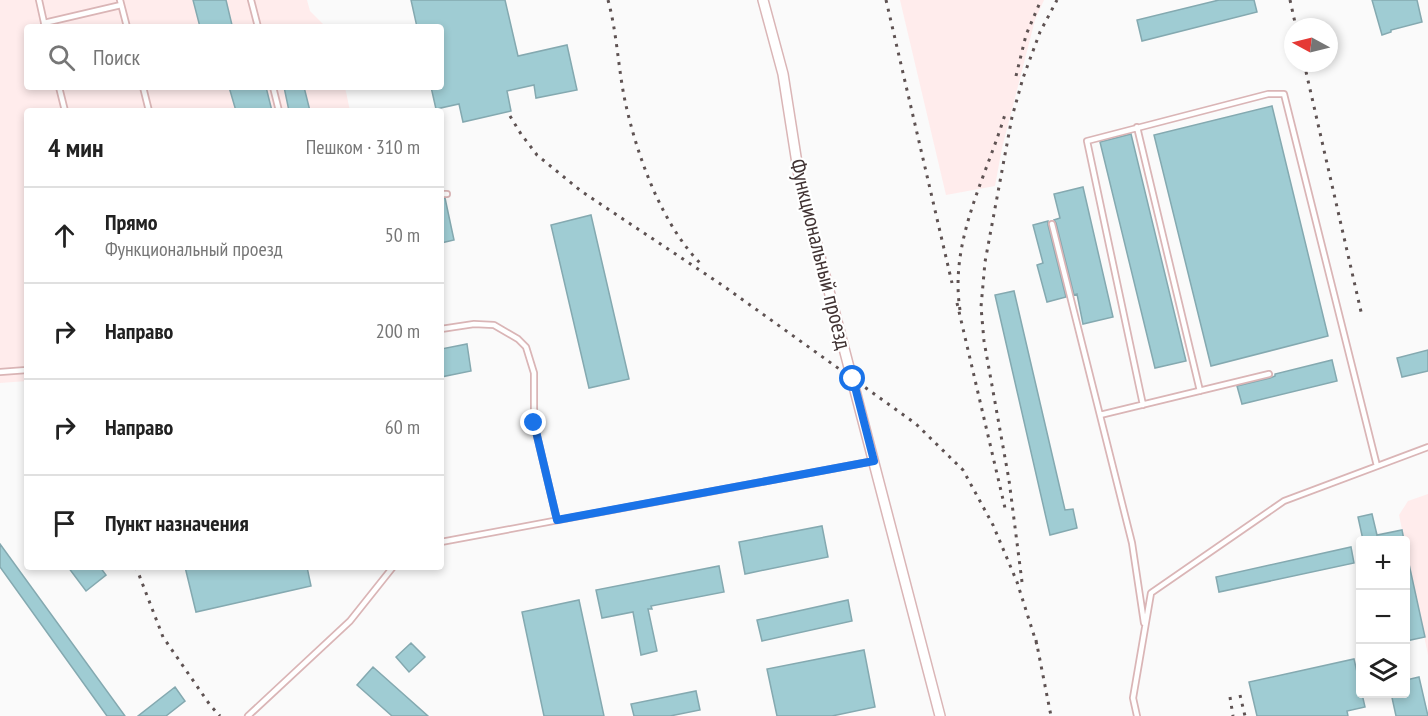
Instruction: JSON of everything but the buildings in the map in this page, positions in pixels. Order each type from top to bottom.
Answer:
[{"type":"street","name":"Функциональный проезд","points":[[763,0],[783,75],[800,176],[940,716]]},
{"type":"lane","points":[[39,0],[44,24]]},
{"type":"lane","points":[[251,0],[257,24]]},
{"type":"lane","points":[[47,24],[121,2],[126,24]]},
{"type":"lane","points":[[60,90],[64,108]]},
{"type":"lane","points":[[144,90],[148,108]]},
{"type":"lane","points":[[274,90],[278,108]]},
{"type":"lane","points":[[1143,405],[1087,141],[1268,94],[1284,94],[1377,466]]},
{"type":"lane","points":[[1137,128],[1200,391]]},
{"type":"lane","points":[[1052,224],[1132,543],[1145,628]]},
{"type":"lane","points":[[444,328],[474,324],[494,325],[526,347],[534,373],[534,423],[557,520]]},
{"type":"lane","points":[[0,372],[24,370]]},
{"type":"lane","points":[[1100,415],[1269,374]]},
{"type":"lane","points":[[1137,716],[1133,698],[1151,593],[1284,501],[1428,447]]},
{"type":"lane","points":[[444,541],[874,461]]},
{"type":"lane","points":[[248,716],[350,621],[391,570]]},
{"type":"shaded area","points":[[0,0],[307,0],[310,11],[323,24],[24,24],[24,90],[346,90],[349,108],[24,108],[24,381],[0,383]]},
{"type":"shaded area","points":[[900,0],[1044,0],[1035,20],[1002,148],[995,186],[946,195]]},
{"type":"shaded area","points":[[1428,494],[1428,655],[1410,568],[1410,536],[1403,536],[1399,515],[1408,501]]},
{"type":"railway","points":[[608,0],[625,101],[644,167],[663,211],[688,250],[703,266]]},
{"type":"railway","points":[[886,0],[952,283]]},
{"type":"railway","points":[[1016,76],[1026,35],[1041,0]]},
{"type":"railway","points":[[1022,582],[1009,480],[984,341],[981,307],[985,262],[1012,117],[1040,32],[1057,0]]},
{"type":"railway","points":[[1290,0],[1294,18]]},
{"type":"railway","points":[[1306,72],[1362,316]]},
{"type":"railway","points":[[960,310],[958,284],[965,233],[1006,111]]},
{"type":"railway","points":[[510,116],[537,155],[581,191],[725,287],[916,424],[963,470],[993,525],[1017,582],[1038,648]]},
{"type":"railway","points":[[957,303],[1005,508]]},
{"type":"railway","points":[[137,570],[163,637],[220,716]]},
{"type":"railway","points":[[1036,640],[1051,716]]},
{"type":"railway","points":[[1240,695],[1245,716]]},
{"type":"railway","points":[[1230,697],[1233,716]]},
{"type":"route","points":[[534,423],[557,520],[874,461],[853,379]]}]
